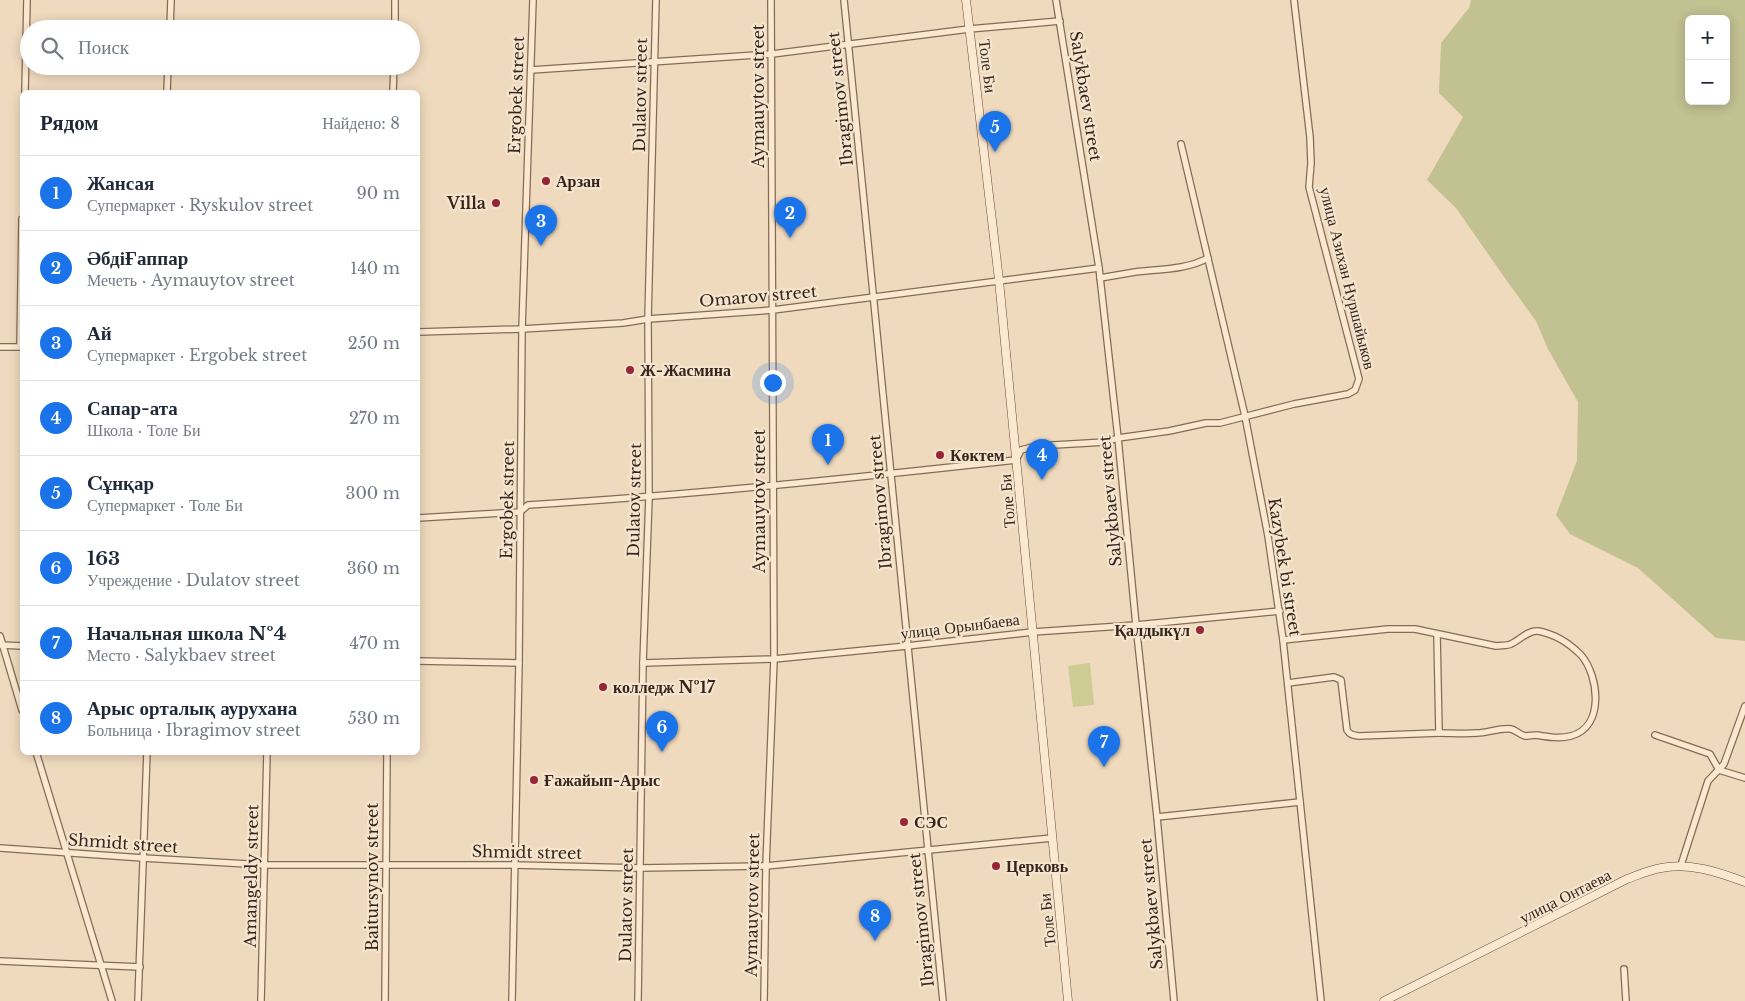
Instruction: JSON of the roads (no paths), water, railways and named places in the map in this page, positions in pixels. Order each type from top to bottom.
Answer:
[{"type":"main road","name":"Толе Би","points":[[966,0],[999,280],[1068,1001]]},
{"type":"main road","name":"улица Онтаева","points":[[1384,1001],[1627,879],[1660,868],[1681,865],[1703,869],[1745,882]]},
{"type":"street","points":[[27,0],[27,20]]},
{"type":"street","points":[[170,20],[171,0]]},
{"type":"street","points":[[395,0],[395,20]]},
{"type":"street","name":"Ergobek street","points":[[512,1001],[519,663],[522,329],[533,0]]},
{"type":"street","name":"Dulatov street","points":[[638,1001],[643,663],[648,498],[648,319],[656,0]]},
{"type":"street","name":"Aymauytov street","points":[[764,1001],[766,866],[774,659],[771,0]]},
{"type":"street","name":"Ibragimov street","points":[[844,0],[943,1001]]},
{"type":"street","name":"Salykbaev street","points":[[1056,0],[1099,268],[1157,817],[1174,1001]]},
{"type":"street","name":"улица Азихан Нуршайыков","points":[[1246,416],[1294,404],[1348,394],[1355,390],[1360,379],[1309,186],[1311,163],[1310,137],[1294,2]]},
{"type":"street","points":[[531,70],[772,54],[1060,21]]},
{"type":"street","points":[[25,75],[25,90]]},
{"type":"street","points":[[167,90],[168,75]]},
{"type":"street","points":[[393,90],[394,75]]},
{"type":"street","name":"Kazybek bi street","points":[[1181,144],[1246,416],[1268,536],[1280,611],[1321,1001]]},
{"type":"street","points":[[1100,278],[1168,269],[1200,262],[1208,258]]},
{"type":"street","name":"Omarov street","points":[[420,332],[522,329],[623,323],[648,319],[773,310],[1099,268]]},
{"type":"street","points":[[0,347],[20,347]]},
{"type":"street","points":[[420,518],[520,512],[528,505],[648,498],[772,487],[1016,460],[1021,450],[1036,446],[1106,442],[1118,438],[1169,431],[1206,423],[1220,423],[1246,416]]},
{"type":"street","name":"улица Орынбаева","points":[[643,663],[774,659],[1033,632],[1136,625],[1280,611]]},
{"type":"street","points":[[1283,640],[1388,629],[1415,629],[1496,646],[1510,645],[1532,631],[1537,631],[1558,637],[1581,656],[1592,673],[1596,692],[1591,721],[1584,729],[1572,735],[1547,738],[1524,736],[1512,729],[1478,733],[1359,736],[1349,734],[1347,730],[1341,680],[1334,676],[1288,683]]},
{"type":"street","points":[[1437,635],[1439,733]]},
{"type":"street","points":[[0,636],[20,703]]},
{"type":"street","points":[[0,645],[20,646]]},
{"type":"street","points":[[420,661],[519,663]]},
{"type":"street","points":[[1681,865],[1708,780],[1720,770],[1729,753],[1745,706]]},
{"type":"street","points":[[1655,735],[1710,754],[1720,770],[1745,778]]},
{"type":"street","points":[[37,755],[112,1001]]},
{"type":"street","points":[[138,1001],[147,755]]},
{"type":"street","name":"Amangeldy street","points":[[261,1001],[267,755]]},
{"type":"street","name":"Baitursynov street","points":[[385,1001],[387,755]]},
{"type":"street","points":[[1157,817],[1300,802]]},
{"type":"street","name":"Shmidt street","points":[[0,848],[265,865],[514,865],[640,868],[766,866],[928,852],[1052,838]]},
{"type":"street","points":[[0,961],[140,967]]},
{"type":"street","points":[[1624,969],[1626,1001]]},
{"type":"place","name":"Cұнқар","points":[[995,152]]},
{"type":"place","name":"Арзан","points":[[546,181]]},
{"type":"place","name":"Villa","points":[[496,203]]},
{"type":"place","name":"ӘбдіҒаппар","points":[[790,238]]},
{"type":"place","name":"Ай","points":[[541,246]]},
{"type":"place","name":"Ж-Жасмина","points":[[630,370]]},
{"type":"place","name":"Көктем","points":[[940,455]]},
{"type":"place","name":"Жансая","points":[[828,465]]},
{"type":"place","name":"Сапар-ата","points":[[1042,480]]},
{"type":"place","name":"Қалдыкүл","points":[[1200,630]]},
{"type":"place","name":"колледж №17","points":[[603,687]]},
{"type":"place","name":"163","points":[[662,752]]},
{"type":"place","name":"Начальная школа №4","points":[[1104,767]]},
{"type":"place","name":"Ғажайып-Арыс","points":[[534,780]]},
{"type":"place","name":"СЭС","points":[[904,822]]},
{"type":"place","name":"Церковь","points":[[996,866]]},
{"type":"place","name":"Арыс орталық аурухана","points":[[875,941]]}]
